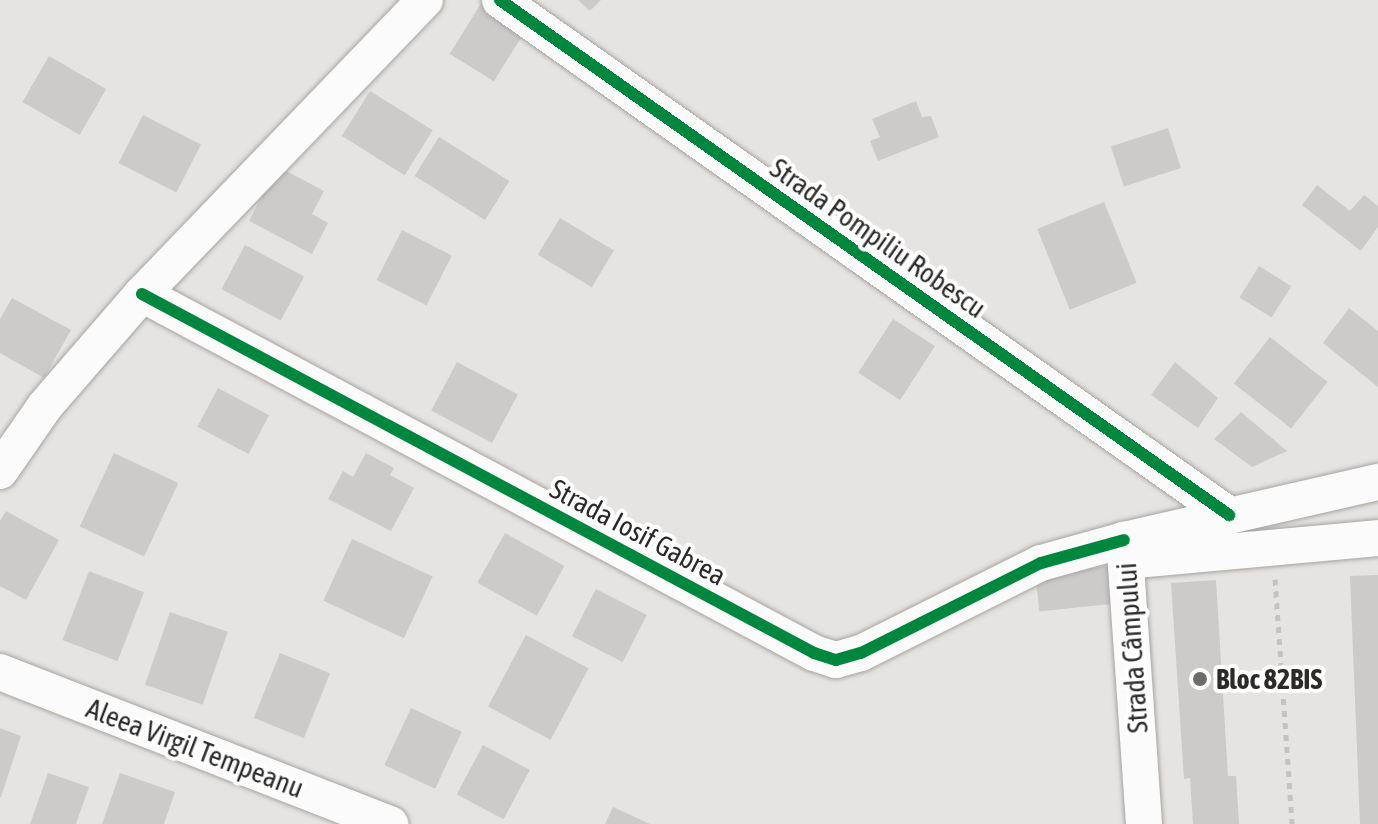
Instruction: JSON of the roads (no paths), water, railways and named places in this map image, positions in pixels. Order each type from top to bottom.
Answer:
[{"type":"street","points":[[0,471],[45,406],[142,294],[425,0]]},
{"type":"street","name":"Strada Pompiliu Robescu","points":[[500,0],[1229,515]]},
{"type":"street","name":"Strada Iosif Gabrea","points":[[142,294],[814,653],[836,660],[861,653],[1041,563],[1125,551]]},
{"type":"street","name":"Strada Câmpului","points":[[1144,824],[1125,551],[1229,515],[1378,482]]},
{"type":"street","points":[[1125,551],[1273,548],[1378,538]]},
{"type":"street","name":"Aleea Virgil Tempeanu","points":[[0,672],[390,824]]},
{"type":"place","name":"Bloc 82BIS","points":[[1200,679]]}]
